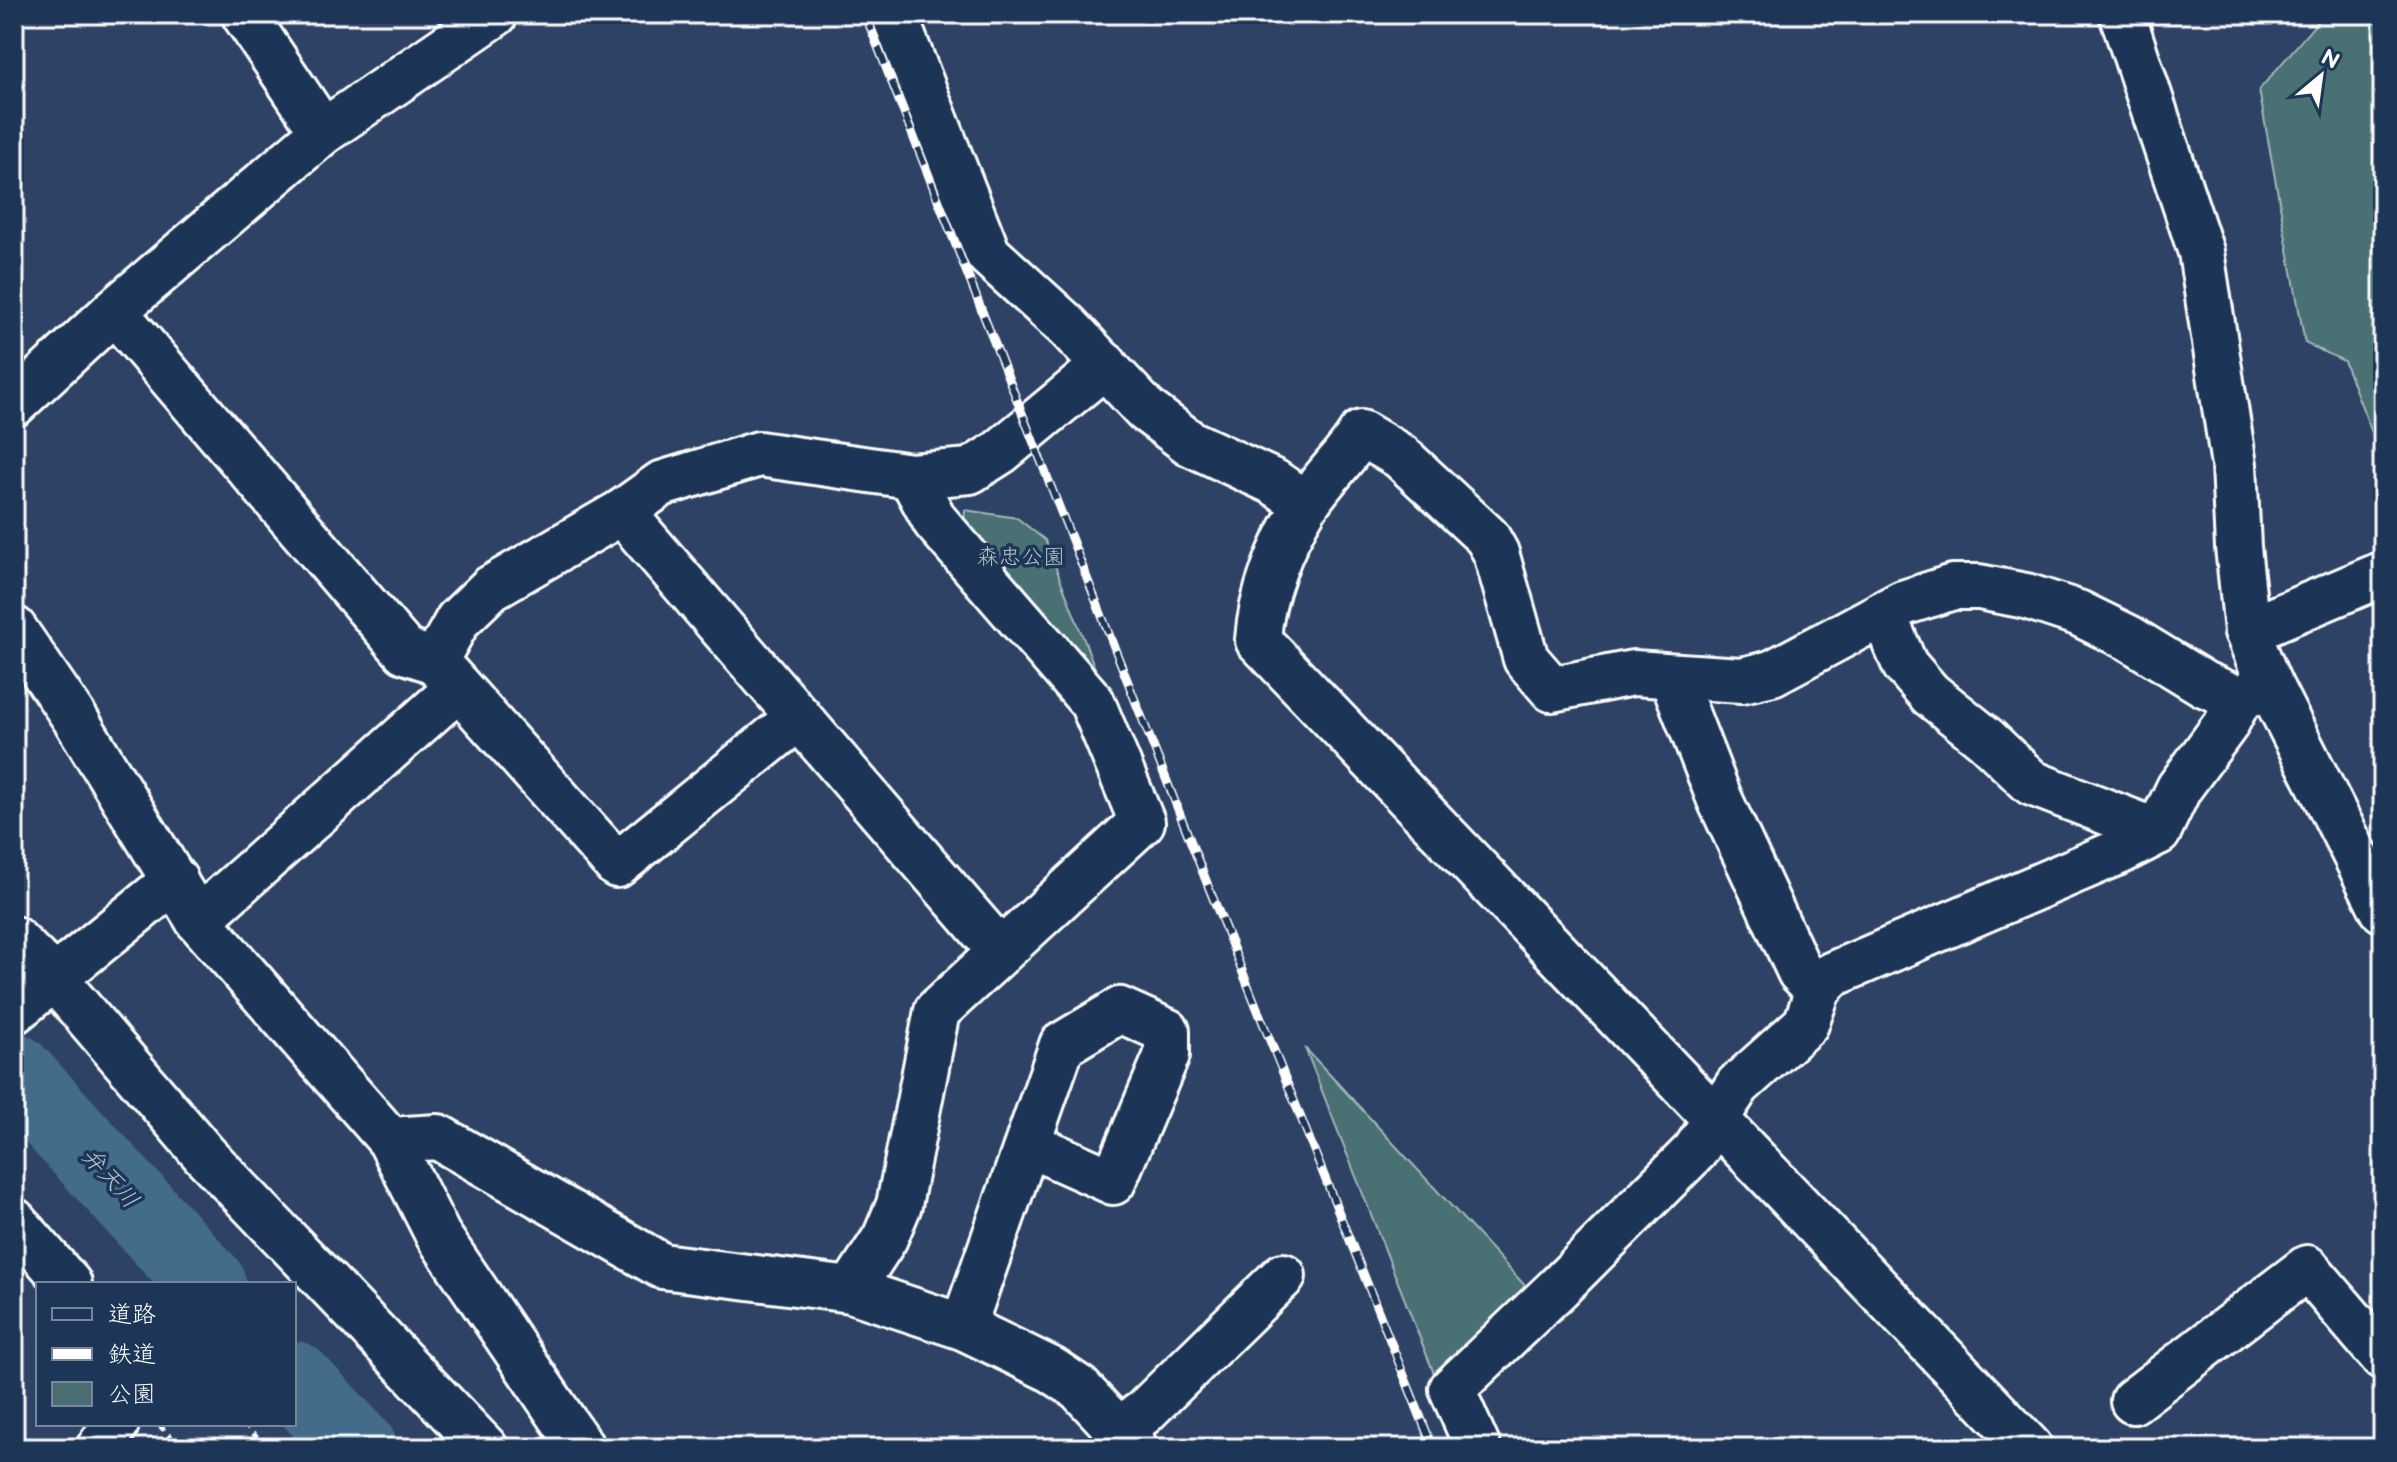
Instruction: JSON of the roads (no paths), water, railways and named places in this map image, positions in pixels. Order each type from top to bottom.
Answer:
[{"type":"street","points":[[244,14],[323,132]]},
{"type":"street","points":[[14,404],[114,311],[323,132],[495,14]]},
{"type":"street","points":[[894,14],[988,254],[1068,327],[1146,410],[1190,443],[1274,482],[1306,504]]},
{"type":"street","points":[[2122,14],[2201,252],[2234,465],[2238,547],[2254,691],[2383,910]]},
{"type":"street","points":[[114,311],[405,651],[446,675],[617,865],[799,717]]},
{"type":"street","points":[[198,920],[446,675],[458,620],[491,588],[622,512],[661,484],[759,454],[911,476],[970,471],[1000,452],[1105,365]]},
{"type":"street","points":[[2030,1448],[1258,640],[1259,622],[1277,561],[1306,504],[1348,454],[1361,433],[1400,456],[1487,537],[1496,553],[1526,659],[1552,689],[1633,673],[1742,680],[1772,673],[1903,603],[1953,587],[1979,587],[2026,596],[2078,613],[2129,638],[2204,684],[2254,691]]},
{"type":"street","points":[[851,1290],[885,1238],[899,1205],[937,1011],[1142,822],[1092,702],[935,521],[911,476]]},
{"type":"street","points":[[622,512],[1001,952]]},
{"type":"street","points":[[2247,631],[2383,574]]},
{"type":"street","points":[[1883,614],[1905,665],[1930,694],[1986,739],[2032,783],[2158,832]]},
{"type":"street","points":[[14,629],[76,720],[198,920],[390,1140],[438,1235],[582,1448]]},
{"type":"street","points":[[1672,677],[1720,800],[1800,972],[1818,990]]},
{"type":"street","points":[[1478,1448],[1452,1389],[1695,1151],[1738,1085],[1806,1024],[1818,990],[1831,975],[2121,851],[2158,832],[2179,788],[2254,691]]},
{"type":"street","points":[[35,992],[175,880]]},
{"type":"street","points":[[14,939],[35,992],[204,1154],[485,1448]]},
{"type":"street","points":[[390,1140],[438,1137],[662,1266],[851,1290],[963,1327],[1052,1370],[1079,1388],[1126,1439],[1143,1413],[1283,1276]]},
{"type":"street","points":[[963,1327],[1028,1144]]},
{"type":"street","points":[[14,1221],[67,1282]]},
{"type":"street","points":[[2133,1401],[2307,1268],[2383,1357]]},
{"type":"street","points":[[99,1448],[115,1426]]},
{"type":"waterway","name":"弁天川","points":[[14,1072],[205,1282]]},
{"type":"waterway","name":"弁天川","points":[[296,1382],[358,1448]]},
{"type":"railway","points":[[865,14],[1433,1448]]},
{"type":"park label","name":"森忠公園","points":[[1021,557]]}]
